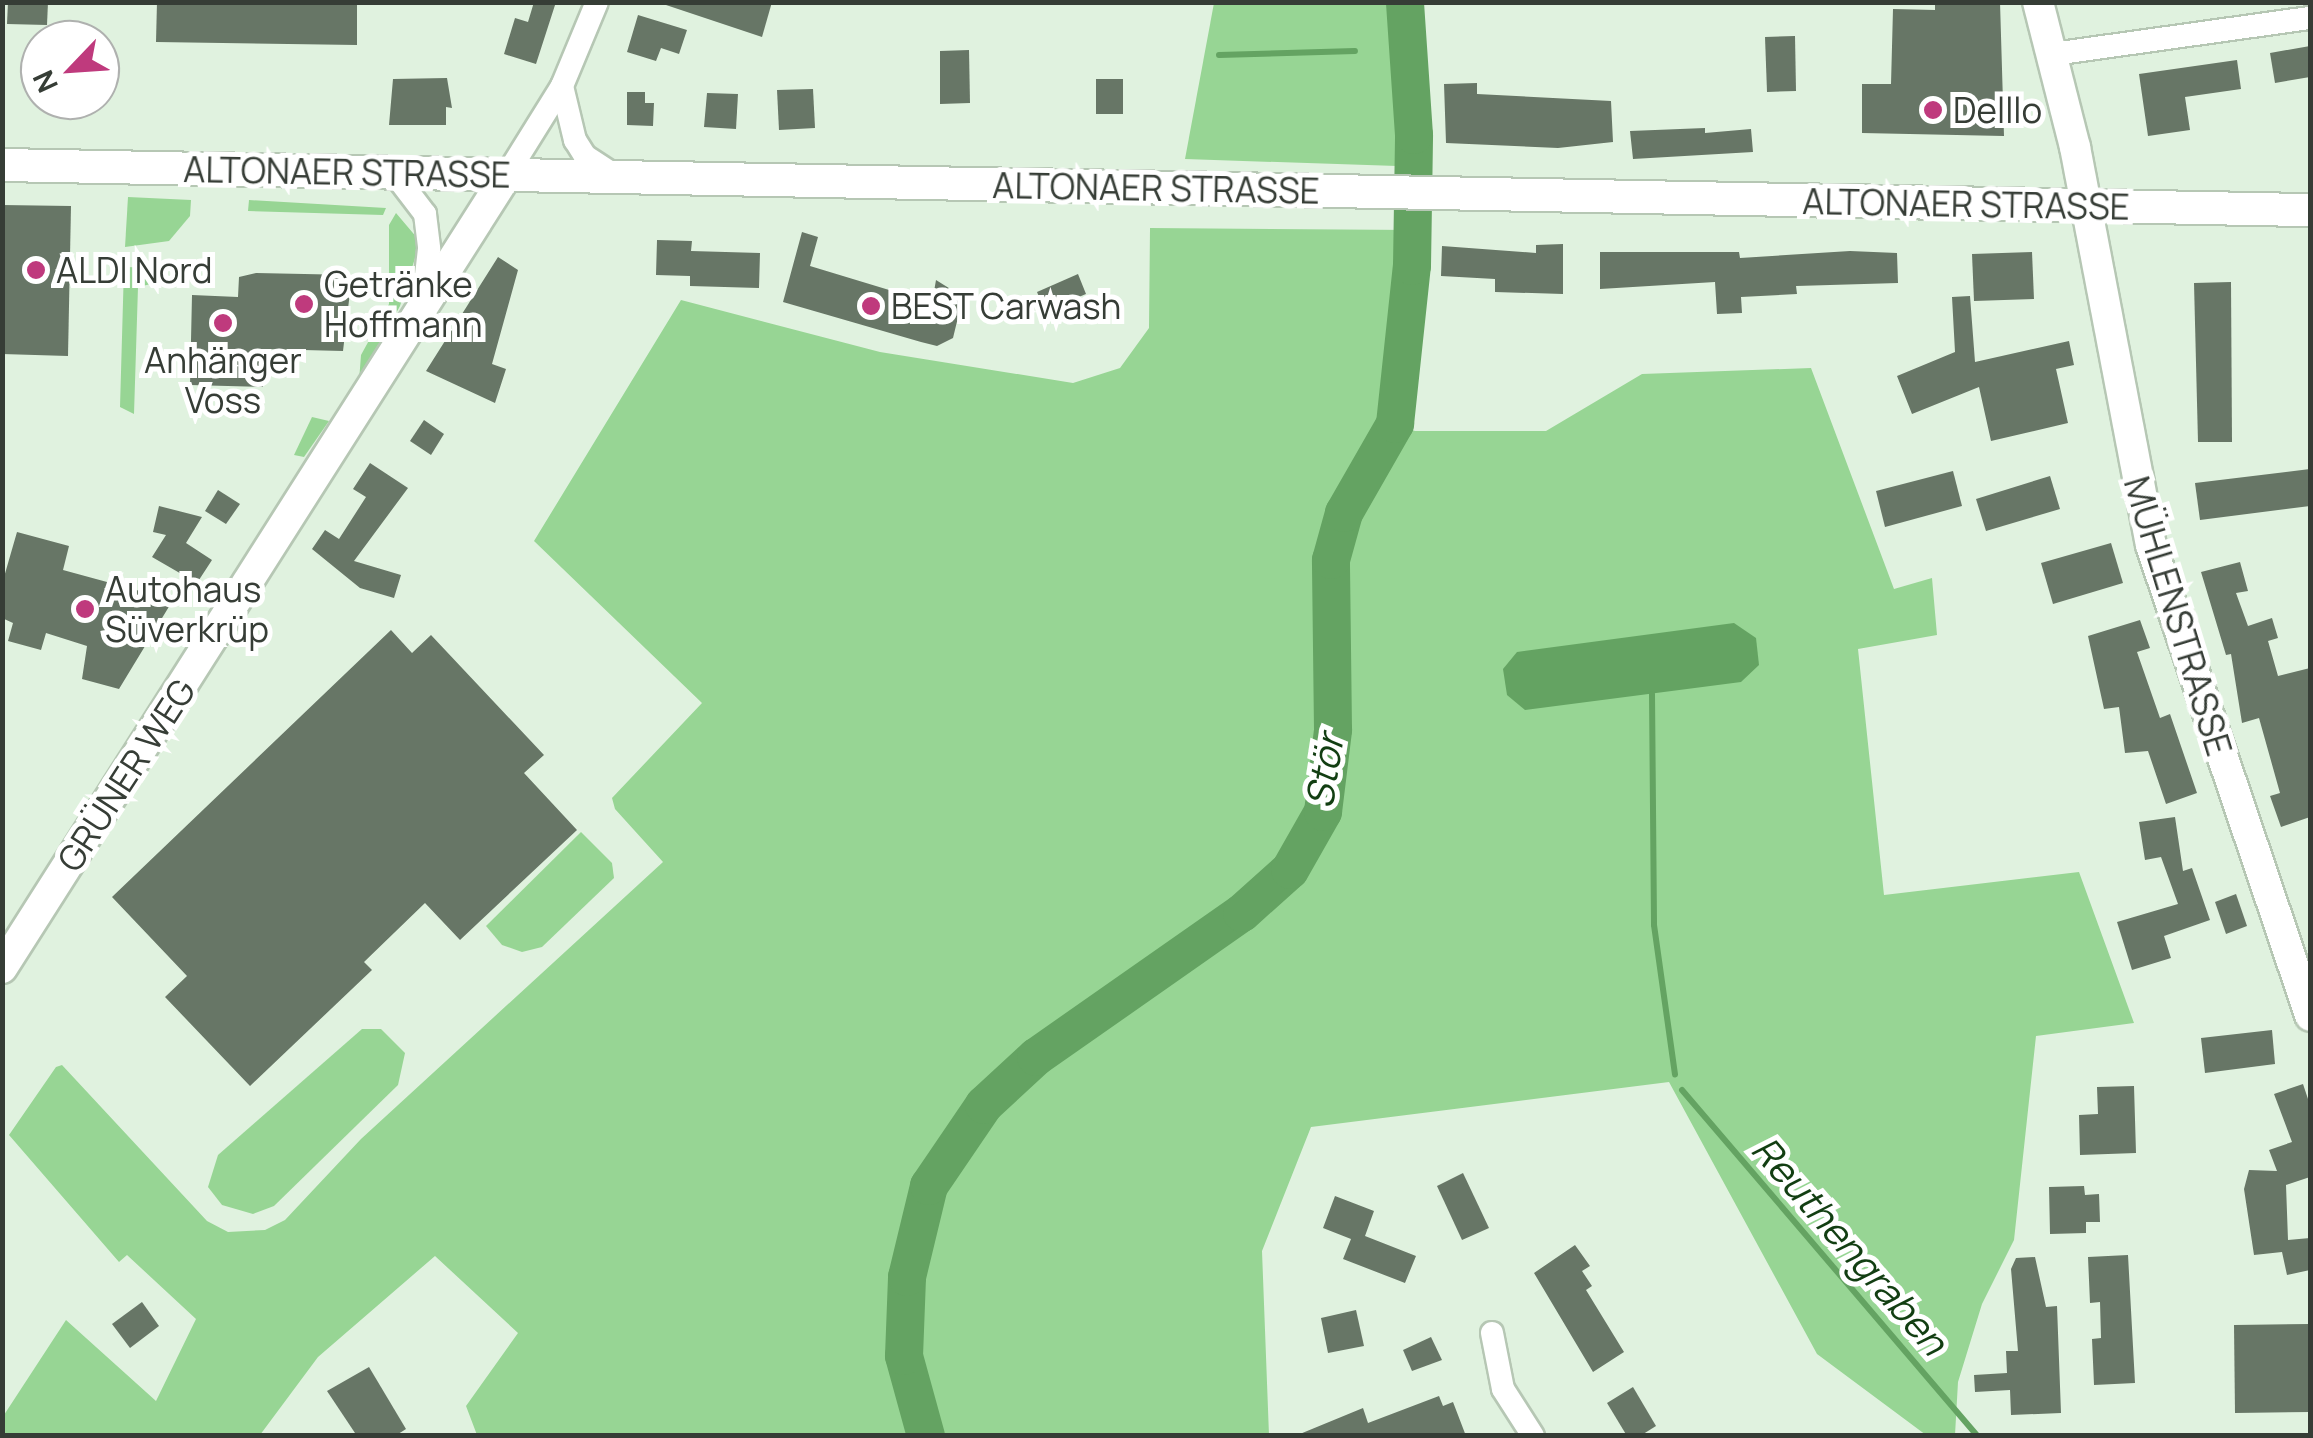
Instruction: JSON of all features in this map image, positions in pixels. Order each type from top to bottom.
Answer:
[{"type":"main road","name":"ALTONAER STRASSE","points":[[2,165],[2310,210]]},
{"type":"street","points":[[506,176],[562,86],[597,2]]},
{"type":"street","name":"MÜHLENSTRASSE","points":[[2038,2],[2085,206],[2151,545],[2310,1016]]},
{"type":"street","points":[[2053,54],[2310,18]]},
{"type":"street","points":[[562,86],[575,140],[585,156],[618,177]]},
{"type":"street","points":[[392,172],[424,214],[429,249],[422,313]]},
{"type":"street","name":"GRÜNER WEG","points":[[2,968],[506,176]]},
{"type":"street","points":[[1492,1333],[1503,1388],[1532,1436]]},
{"type":"shaded area","points":[[1214,3],[1421,3],[1427,167],[1185,159]]},
{"type":"shaded area","points":[[128,197],[191,200],[190,216],[169,241],[125,247]]},
{"type":"shaded area","points":[[249,200],[386,208],[383,215],[248,211]]},
{"type":"shaded area","points":[[396,213],[418,239],[416,255],[400,306],[359,381],[361,355],[389,304],[389,225]]},
{"type":"shaded area","points":[[1150,228],[1412,230],[1396,424],[1415,431],[1546,431],[1642,374],[1811,368],[1894,589],[1932,578],[1937,635],[1858,649],[1884,895],[2079,872],[2134,1023],[2036,1036],[2014,1240],[1982,1304],[1958,1382],[1955,1435],[1926,1435],[1817,1354],[1669,1082],[1311,1127],[1262,1251],[1269,1435],[477,1435],[466,1406],[518,1333],[435,1256],[318,1357],[260,1435],[3,1435],[2,1418],[66,1320],[156,1401],[196,1319],[127,1255],[119,1262],[9,1135],[56,1067],[62,1065],[207,1221],[228,1232],[265,1230],[285,1220],[361,1139],[663,862],[615,809],[612,798],[702,703],[534,541],[681,300],[880,352],[1073,383],[1120,368],[1149,328]]},
{"type":"shaded area","points":[[124,267],[165,268],[151,284],[138,287],[134,414],[120,407]]},
{"type":"shaded area","points":[[312,417],[329,421],[304,457],[294,455]]},
{"type":"shaded area","points":[[1734,623],[1756,638],[1759,665],[1741,682],[1525,710],[1507,695],[1503,669],[1517,652]]},
{"type":"shaded area","points":[[581,832],[612,863],[614,878],[542,947],[522,952],[502,945],[486,926]]},
{"type":"shaded area","points":[[362,1029],[381,1029],[405,1053],[398,1085],[274,1206],[253,1214],[222,1205],[208,1187],[218,1155]]},
{"type":"building","points":[[8,2],[48,2],[47,20],[7,24]]},
{"type":"building","points":[[157,2],[357,2],[357,45],[156,42]]},
{"type":"building","points":[[534,2],[556,2],[536,64],[504,54],[515,18],[528,22]]},
{"type":"building","points":[[657,2],[772,2],[762,37]]},
{"type":"building","points":[[1935,2],[2000,2],[2004,136],[1862,133],[1862,84],[1891,84],[1893,9],[1935,10]]},
{"type":"building","points":[[638,15],[687,30],[679,54],[661,48],[656,61],[627,52]]},
{"type":"building","points":[[1795,36],[1796,91],[1767,92],[1765,37]]},
{"type":"building","points":[[2310,46],[2310,77],[2275,83],[2270,53]]},
{"type":"building","points":[[969,50],[970,103],[940,104],[940,51]]},
{"type":"building","points":[[2237,60],[2241,89],[2185,97],[2190,130],[2148,136],[2139,74]]},
{"type":"building","points":[[447,78],[452,108],[446,107],[446,125],[389,125],[393,79]]},
{"type":"building","points":[[1096,79],[1123,79],[1123,114],[1096,114]]},
{"type":"building","points":[[1477,83],[1477,94],[1611,101],[1613,142],[1558,148],[1446,143],[1444,84]]},
{"type":"building","points":[[813,89],[815,128],[779,130],[777,90]]},
{"type":"building","points":[[627,92],[645,92],[645,103],[654,103],[653,126],[627,125]]},
{"type":"building","points":[[707,93],[738,94],[736,129],[704,127]]},
{"type":"building","points":[[1705,128],[1705,133],[1751,129],[1753,152],[1633,159],[1630,131]]},
{"type":"building","name":"ALDI Nord","points":[[2,205],[71,206],[68,356],[2,354]]},
{"type":"building","points":[[802,232],[818,237],[810,266],[932,303],[936,280],[952,290],[961,305],[953,338],[937,346],[783,302]]},
{"type":"building","points":[[657,240],[692,241],[691,251],[760,253],[759,288],[690,286],[690,276],[656,275]]},
{"type":"building","points":[[1563,244],[1563,294],[1495,292],[1495,279],[1441,276],[1442,246],[1536,253],[1536,245]]},
{"type":"building","points":[[1850,251],[1897,253],[1898,283],[1796,286],[1797,294],[1741,297],[1742,313],[1717,314],[1715,282],[1600,289],[1600,252],[1739,252],[1740,258]]},
{"type":"building","points":[[2032,252],[2034,299],[1974,301],[1972,254]]},
{"type":"building","points":[[498,257],[518,270],[492,364],[506,369],[495,403],[426,371]]},
{"type":"building","points":[[256,273],[352,275],[343,351],[264,349],[263,387],[190,385],[192,295],[238,297],[239,277]]},
{"type":"building","points":[[1078,274],[1086,294],[1045,311],[1037,292]]},
{"type":"building","points":[[2231,282],[2232,442],[2198,442],[2194,283]]},
{"type":"building","points":[[1970,296],[1975,362],[2069,341],[2074,365],[2056,369],[2068,423],[1991,441],[1979,387],[1912,414],[1897,376],[1955,352],[1952,297]]},
{"type":"building","points":[[424,420],[444,434],[431,455],[410,441]]},
{"type":"building","points":[[370,463],[408,488],[354,561],[401,575],[394,598],[360,588],[312,549],[325,530],[339,539],[366,497],[353,489]]},
{"type":"building","points":[[2310,469],[2310,506],[2200,520],[2195,483]]},
{"type":"building","points":[[1953,471],[1962,506],[1885,527],[1876,491]]},
{"type":"building","points":[[2050,476],[2060,509],[1986,531],[1976,499]]},
{"type":"building","points":[[218,490],[240,504],[226,524],[205,511]]},
{"type":"building","points":[[159,506],[202,517],[186,543],[212,560],[197,583],[152,557],[166,535],[153,532]]},
{"type":"building","name":"Autohaus Süverkrüp","points":[[17,532],[69,546],[63,570],[173,600],[119,689],[82,679],[87,646],[46,633],[41,650],[8,641],[13,623],[2,618],[2,584]]},
{"type":"building","points":[[2111,543],[2123,583],[2053,604],[2041,563]]},
{"type":"building","points":[[2240,562],[2248,591],[2236,593],[2248,626],[2272,618],[2278,638],[2268,641],[2278,676],[2310,668],[2310,817],[2281,827],[2270,796],[2280,793],[2259,718],[2242,723],[2231,654],[2226,655],[2201,572]]},
{"type":"building","points":[[2140,620],[2150,648],[2137,652],[2160,718],[2170,714],[2197,793],[2166,804],[2148,751],[2125,753],[2119,707],[2104,709],[2088,636]]},
{"type":"building","points":[[391,630],[412,653],[431,635],[544,755],[524,773],[577,830],[460,940],[425,903],[364,962],[372,970],[250,1086],[165,997],[187,976],[112,897]]},
{"type":"building","points":[[2175,817],[2183,871],[2192,868],[2210,920],[2164,936],[2171,958],[2132,970],[2117,922],[2178,904],[2161,857],[2145,860],[2139,822]]},
{"type":"building","points":[[2236,894],[2247,926],[2226,934],[2215,902]]},
{"type":"building","points":[[2272,1030],[2275,1064],[2205,1073],[2201,1038]]},
{"type":"building","points":[[2303,1084],[2310,1105],[2310,1177],[2286,1185],[2288,1240],[2310,1238],[2310,1270],[2287,1275],[2282,1252],[2254,1255],[2244,1189],[2249,1170],[2277,1171],[2269,1150],[2292,1142],[2274,1094]]},
{"type":"building","points":[[2134,1086],[2136,1153],[2080,1155],[2079,1115],[2098,1114],[2097,1087]]},
{"type":"building","points":[[1463,1173],[1489,1228],[1462,1240],[1437,1186]]},
{"type":"building","points":[[2084,1186],[2085,1195],[2099,1194],[2100,1222],[2086,1222],[2086,1233],[2050,1234],[2049,1187]]},
{"type":"building","points":[[1335,1196],[1374,1211],[1365,1236],[1416,1256],[1405,1283],[1343,1259],[1351,1239],[1323,1228]]},
{"type":"building","points":[[1575,1245],[1590,1266],[1582,1271],[1592,1286],[1586,1290],[1624,1352],[1593,1372],[1534,1273]]},
{"type":"building","points":[[2128,1255],[2135,1383],[2094,1385],[2092,1339],[2101,1338],[2100,1302],[2090,1303],[2088,1257]]},
{"type":"building","points":[[2035,1257],[2046,1307],[2057,1306],[2061,1413],[2011,1415],[2010,1390],[1975,1392],[1974,1375],[2007,1373],[2006,1351],[2018,1351],[2011,1269],[2016,1258]]},
{"type":"building","points":[[142,1302],[159,1326],[130,1348],[112,1324]]},
{"type":"building","points":[[1356,1310],[1364,1346],[1328,1353],[1321,1318]]},
{"type":"building","points":[[2310,1324],[2310,1412],[2235,1413],[2234,1325]]},
{"type":"building","points":[[1431,1337],[1442,1360],[1412,1371],[1403,1350]]},
{"type":"building","points":[[369,1367],[406,1429],[395,1436],[357,1436],[327,1391]]},
{"type":"building","points":[[1633,1387],[1656,1426],[1640,1436],[1627,1436],[1607,1403]]},
{"type":"building","points":[[1439,1396],[1443,1406],[1453,1402],[1466,1436],[1295,1436],[1363,1408],[1368,1423]]},
{"type":"waterway","name":"Stör","points":[[926,1436],[904,1356],[907,1277],[929,1186],[984,1105],[1036,1057],[1242,913],[1290,870],[1323,812],[1333,730],[1331,560],[1344,513],[1395,424],[1412,266],[1414,135],[1405,2]]},
{"type":"waterway","points":[[1219,55],[1355,51]]},
{"type":"waterway","name":"Reuthengraben","points":[[1652,694],[1654,925],[1675,1075]]},
{"type":"waterway","name":"Reuthengraben","points":[[1682,1090],[1977,1436]]},
{"type":"place","name":"Delllo","points":[[1933,110]]},
{"type":"place","name":"ALDI Nord","points":[[36,270]]},
{"type":"place","name":"Getränke Hoffmann","points":[[304,304]]},
{"type":"place","name":"BEST Carwash","points":[[871,306]]},
{"type":"place","name":"Anhänger Voss","points":[[223,323]]},
{"type":"place","name":"Autohaus Süverkrüp","points":[[85,609]]}]
